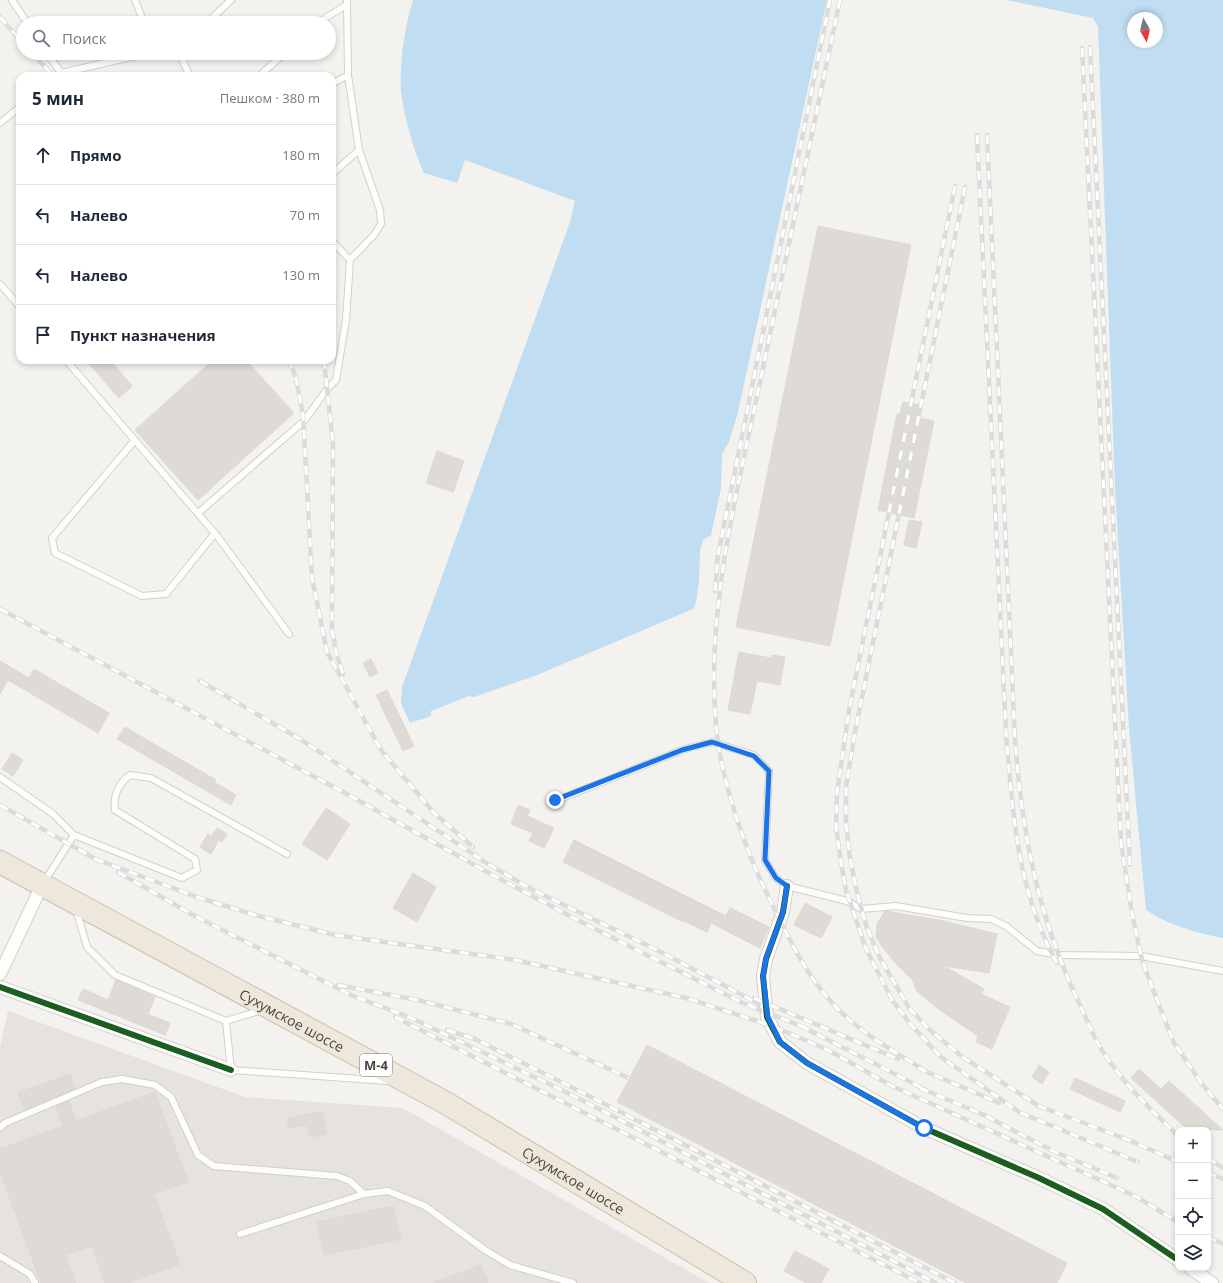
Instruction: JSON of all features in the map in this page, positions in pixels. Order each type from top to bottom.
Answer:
[{"type":"highway","name":"Сухумское шоссе","points":[[0,862],[446,1103],[745,1283]]},
{"type":"street","points":[[0,974],[42,885]]},
{"type":"street","points":[[787,886],[783,912],[766,958],[763,976],[768,1017],[780,1042],[807,1063],[924,1128],[1039,1178],[1103,1209],[1175,1258]]},
{"type":"street","points":[[0,987],[231,1070]]},
{"type":"street","points":[[1194,1271],[1212,1283]]},
{"type":"lane","points":[[12,0],[22,16]]},
{"type":"lane","points":[[135,0],[141,16]]},
{"type":"lane","points":[[214,16],[231,0]]},
{"type":"lane","points":[[328,16],[347,3]]},
{"type":"lane","points":[[198,513],[304,421],[328,388],[336,380],[346,320],[350,260],[374,235],[381,224],[380,210],[359,150],[348,75],[347,3]]},
{"type":"lane","points":[[51,60],[57,72]]},
{"type":"lane","points":[[71,72],[120,60]]},
{"type":"lane","points":[[182,60],[188,72]]},
{"type":"lane","points":[[264,72],[277,60]]},
{"type":"lane","points":[[336,82],[348,75]]},
{"type":"lane","points":[[0,123],[16,110]]},
{"type":"lane","points":[[336,170],[359,150]]},
{"type":"lane","points":[[336,244],[350,260]]},
{"type":"lane","points":[[0,284],[16,302]]},
{"type":"lane","points":[[69,364],[215,533],[289,634]]},
{"type":"lane","points":[[135,440],[52,538],[55,553],[142,596],[166,594],[215,533]]},
{"type":"lane","points":[[555,800],[682,750],[712,742],[754,756],[769,771],[765,860],[776,878],[787,886],[847,901],[861,909],[896,906],[967,918],[990,920],[1006,926],[1037,951],[1059,955],[1141,956],[1223,971]]},
{"type":"lane","points":[[0,777],[53,814],[74,835],[182,878],[197,870],[195,859],[115,810],[114,798],[121,782],[130,775],[151,778],[287,854]]},
{"type":"lane","points":[[42,885],[74,835]]},
{"type":"lane","points":[[74,902],[87,947],[115,975],[226,1022],[269,1007]]},
{"type":"lane","points":[[226,1022],[231,1070],[409,1083]]},
{"type":"lane","points":[[0,1128],[5,1123],[102,1082],[122,1079],[155,1085],[171,1097],[198,1155],[214,1166],[337,1176],[350,1181],[364,1194]]},
{"type":"lane","points":[[240,1234],[364,1194],[388,1191],[425,1206],[485,1250],[510,1265],[573,1283]]},
{"type":"lane","points":[[0,1256],[30,1274],[35,1283]]},
{"type":"shaded area","points":[[8,1011],[245,1097],[403,1108],[709,1283],[0,1283],[0,1048]]},
{"type":"water","points":[[413,0],[827,0],[738,412],[729,442],[722,454],[721,488],[711,535],[703,540],[700,551],[699,581],[696,603],[693,609],[537,675],[474,697],[469,696],[431,711],[431,716],[410,723],[401,703],[402,687],[570,222],[575,201],[465,160],[457,183],[424,173],[416,154],[410,133],[404,111],[401,91],[403,45],[407,21]]},
{"type":"water","points":[[1006,0],[1223,0],[1223,938],[1183,928],[1146,910],[1129,728],[1115,488],[1098,27],[1093,18]]},
{"type":"building","points":[[818,226],[911,245],[830,646],[736,627]]},
{"type":"building","points":[[89,364],[113,364],[132,386],[119,398]]},
{"type":"building","points":[[209,364],[250,364],[294,413],[198,500],[135,430]]},
{"type":"building","points":[[903,402],[921,405],[919,418],[934,421],[914,518],[878,510],[897,414],[900,414]]},
{"type":"building","points":[[437,451],[464,461],[453,492],[426,483]]},
{"type":"building","points":[[909,520],[922,522],[916,548],[904,545]]},
{"type":"building","points":[[739,652],[771,658],[772,655],[785,657],[780,685],[757,681],[750,714],[728,710]]},
{"type":"building","points":[[371,659],[378,673],[370,677],[363,663]]},
{"type":"building","points":[[0,661],[29,678],[34,669],[109,713],[98,733],[8,680],[0,694]]},
{"type":"building","points":[[387,690],[414,746],[403,751],[376,695]]},
{"type":"building","points":[[125,727],[216,780],[214,782],[236,795],[231,805],[117,739]]},
{"type":"building","points":[[12,753],[23,760],[13,776],[2,769]]},
{"type":"building","points":[[518,805],[530,810],[527,816],[554,828],[544,848],[529,841],[533,833],[511,824]]},
{"type":"building","points":[[326,808],[350,824],[327,860],[302,844]]},
{"type":"building","points":[[217,828],[227,834],[222,842],[212,836]]},
{"type":"building","points":[[208,834],[218,841],[211,854],[200,847]]},
{"type":"building","points":[[574,840],[726,916],[730,908],[769,927],[760,948],[711,923],[707,932],[684,921],[683,922],[563,862]]},
{"type":"building","points":[[413,873],[436,887],[417,922],[393,908]]},
{"type":"building","points":[[805,903],[832,917],[821,938],[794,925]]},
{"type":"building","points":[[885,911],[939,920],[997,934],[989,973],[944,966],[984,989],[981,994],[1010,1007],[992,1049],[976,1042],[978,1036],[937,1008],[917,991],[913,981],[883,948],[876,937],[877,924]]},
{"type":"building","points":[[116,980],[155,997],[148,1014],[170,1023],[165,1035],[78,1000],[83,989],[108,1000]]},
{"type":"building","points":[[647,1045],[1067,1263],[1057,1283],[966,1283],[617,1102]]},
{"type":"building","points":[[1039,1065],[1049,1072],[1042,1084],[1032,1077]]},
{"type":"building","points":[[1139,1069],[1161,1089],[1169,1081],[1223,1130],[1211,1130],[1211,1127],[1185,1127],[1131,1078]]},
{"type":"building","points":[[70,1074],[75,1089],[24,1109],[18,1093]]},
{"type":"building","points":[[1075,1078],[1125,1101],[1120,1112],[1070,1089]]},
{"type":"building","points":[[155,1092],[188,1182],[154,1194],[180,1264],[128,1283],[105,1283],[92,1246],[66,1255],[76,1283],[41,1283],[0,1172],[0,1149],[63,1126],[56,1106],[69,1101],[76,1121]]},
{"type":"building","points":[[322,1111],[327,1134],[310,1137],[307,1125],[289,1128],[287,1119]]},
{"type":"building","points":[[393,1206],[401,1239],[324,1255],[317,1222]]},
{"type":"building","points":[[795,1251],[829,1269],[821,1283],[806,1283],[784,1271]]},
{"type":"building","points":[[481,1265],[488,1283],[435,1283],[435,1282]]},
{"type":"railway","points":[[715,591],[718,555],[830,0]]},
{"type":"railway","points":[[840,0],[727,540],[720,587],[716,633],[714,680],[716,726],[723,770],[744,839],[762,883],[789,939],[810,975],[827,997],[848,1019],[872,1037],[924,1070]]},
{"type":"railway","points":[[0,17],[16,35]]},
{"type":"railway","points":[[1090,47],[1130,865]]},
{"type":"railway","points":[[1082,48],[1121,843],[1132,913],[1141,956],[1147,974],[1174,1043],[1202,1084],[1223,1109]]},
{"type":"railway","points":[[38,60],[49,72]]},
{"type":"railway","points":[[977,135],[1006,733],[1011,792],[1014,822],[1025,880],[1033,909],[1044,937],[1057,963]]},
{"type":"railway","points":[[987,135],[1015,739],[1022,809],[1034,874],[1053,939],[1065,971],[1094,1037],[1126,1083],[1175,1133]]},
{"type":"railway","points":[[955,186],[849,710],[837,793],[836,825],[846,890],[866,949],[892,1000],[911,1025],[941,1057],[1019,1112],[1138,1162]]},
{"type":"railway","points":[[965,187],[855,732],[846,787],[846,825],[850,858],[858,897],[867,928],[880,958],[909,1008],[930,1030],[964,1058],[1039,1106],[1131,1141],[1175,1161]]},
{"type":"railway","points":[[291,364],[296,378],[303,415],[312,578],[327,652],[381,750],[434,813],[473,847]]},
{"type":"railway","points":[[324,364],[333,444],[332,630],[336,652],[343,674]]},
{"type":"railway","points":[[0,609],[345,793],[487,872],[589,926],[743,1003],[806,1028]]},
{"type":"railway","points":[[200,681],[300,739],[488,864],[533,890],[659,951],[759,1004]]},
{"type":"railway","points":[[0,805],[99,861]]},
{"type":"railway","points":[[95,859],[197,897],[255,915],[335,935],[515,960],[686,998],[772,1026],[828,1050],[890,1085],[1137,1197],[1175,1220]]},
{"type":"railway","points":[[118,872],[193,915],[351,995],[409,1017],[572,1095],[936,1283]]},
{"type":"railway","points":[[338,985],[418,1000],[511,1024],[629,1078]]},
{"type":"railway","points":[[754,998],[898,1059]]},
{"type":"railway","points":[[395,1017],[920,1283]]},
{"type":"railway","points":[[801,1026],[926,1090]]},
{"type":"railway","points":[[447,1030],[475,1039],[955,1283]]},
{"type":"railway","points":[[918,1068],[999,1103]]},
{"type":"railway","points":[[920,1088],[984,1115],[1055,1152],[1117,1178]]},
{"type":"railway","points":[[1211,1160],[1223,1168]]},
{"type":"railway","points":[[1211,1174],[1223,1179]]},
{"type":"railway","points":[[1211,1238],[1223,1244]]},
{"type":"cycle path","points":[[787,886],[783,912],[766,959],[763,976],[767,1017],[780,1042],[807,1063],[924,1128],[1039,1178],[1103,1209],[1175,1258]]},
{"type":"cycle path","points":[[0,987],[231,1070]]},
{"type":"route","points":[[555,800],[682,750],[712,742],[754,756],[769,771],[765,860],[776,878],[787,886],[783,912],[766,958],[763,976],[768,1017],[780,1042],[807,1063],[924,1128]]}]
